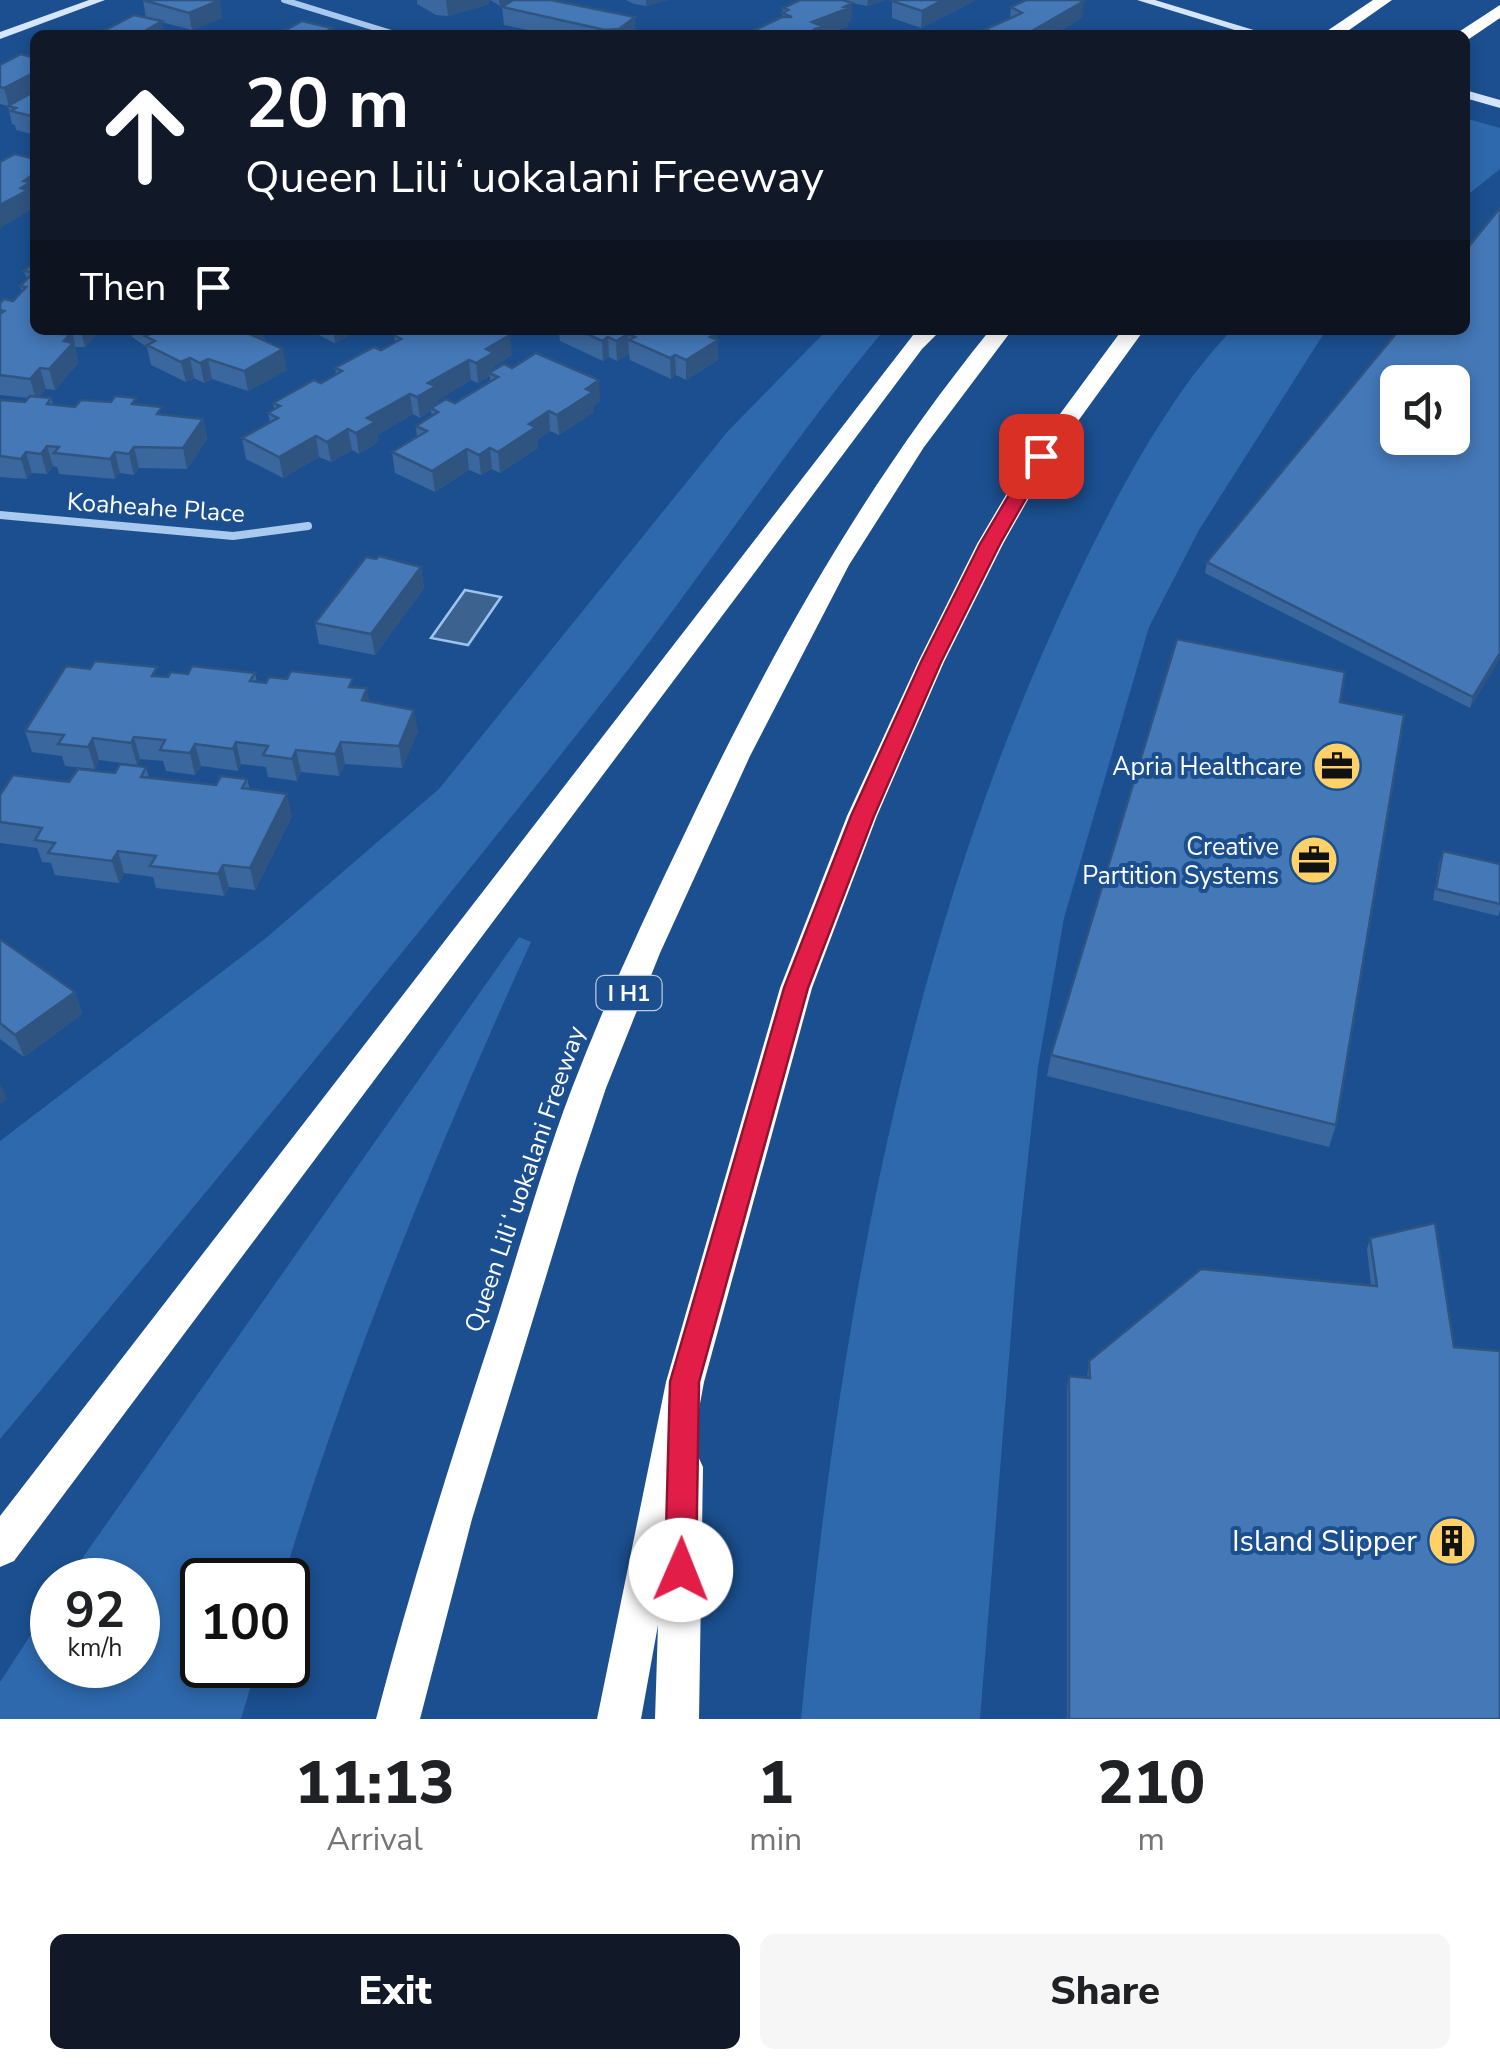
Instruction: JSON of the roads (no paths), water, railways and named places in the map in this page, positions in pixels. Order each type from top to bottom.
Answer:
[{"type":"highway","points":[[1338,30],[1384,0]]},
{"type":"highway","points":[[1470,30],[1500,10]]},
{"type":"highway","points":[[0,1548],[722,592],[924,335]]},
{"type":"highway","name":"Queen Liliʻuokalani Freeway","points":[[398,1719],[428,1594],[589,1090],[670,894],[750,722],[824,585],[892,476],[997,335]]},
{"type":"highway","points":[[619,1719],[685,1382],[796,988],[862,816],[931,662],[990,544],[1041,456],[1129,335]]},
{"type":"highway","points":[[678,1719],[685,1382]]},
{"type":"street","points":[[0,36],[99,0]]},
{"type":"street","points":[[284,0],[382,30]]},
{"type":"street","points":[[1143,0],[1247,30]]},
{"type":"street","name":"Koaheahe Place","points":[[0,515],[232,536],[308,526]]},
{"type":"place","name":"Apria Healthcare","points":[[1337,766]]},
{"type":"place","name":"Creative Partition Systems","points":[[1314,860]]},
{"type":"place","name":"Island Slipper","points":[[1452,1541]]}]
